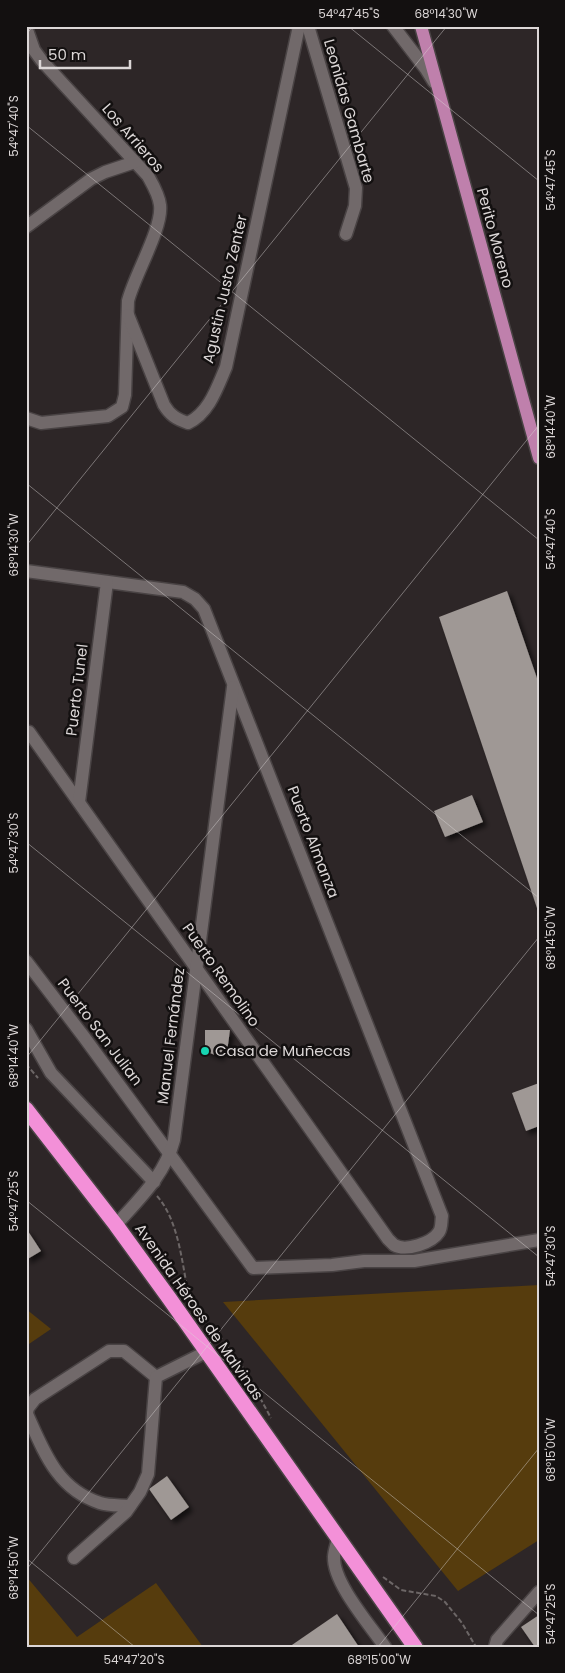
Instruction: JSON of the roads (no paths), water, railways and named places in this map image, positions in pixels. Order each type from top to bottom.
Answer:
[{"type":"highway","name":"Avenida Héroes de Malvinas","points":[[26,1109],[116,1225],[416,1647]]},
{"type":"main road","name":"Perito Moreno","points":[[421,26],[539,458]]},
{"type":"street","name":"Agustin Justo Zenter","points":[[128,315],[169,414],[177,420],[188,423],[197,418],[205,410],[226,367],[299,26]]},
{"type":"street","name":"Leonidas Gambarte","points":[[308,26],[356,188],[355,206],[346,234]]},
{"type":"street","points":[[393,26],[426,69],[438,89]]},
{"type":"street","name":"Los Arrieros","points":[[26,27],[34,50],[42,60],[148,176],[157,192],[160,213],[158,224],[132,286],[128,301],[125,395],[122,407],[108,416],[41,423],[26,418]]},
{"type":"street","points":[[26,228],[91,178],[134,162]]},
{"type":"street","name":"Puerto Almanza","points":[[26,571],[184,592],[195,598],[204,609],[442,1216],[438,1234],[430,1240],[412,1246]]},
{"type":"street","name":"Puerto Tunel","points":[[79,802],[107,582]]},
{"type":"street","name":"Manuel Fernández","points":[[116,1225],[158,1176],[170,1154],[174,1140],[233,685]]},
{"type":"street","name":"Puerto Remolino","points":[[29,732],[388,1239],[395,1245],[412,1246]]},
{"type":"street","name":"Puerto San Julian","points":[[26,961],[254,1268],[414,1261]]},
{"type":"street","points":[[26,1029],[52,1073],[151,1185]]},
{"type":"street","points":[[412,1246],[414,1261],[539,1240]]},
{"type":"street","points":[[130,1506],[101,1504],[80,1494],[60,1478],[27,1415],[28,1408],[35,1398],[109,1351],[124,1351],[156,1377]]},
{"type":"street","points":[[156,1377],[206,1352]]},
{"type":"street","points":[[74,1558],[126,1512],[140,1492],[148,1474],[156,1377]]},
{"type":"street","points":[[338,1538],[334,1562],[342,1586],[385,1647]]},
{"type":"street","points":[[495,1647],[497,1640],[539,1592]]},
{"type":"place","name":"Casa de Muñecas","points":[[205,1051]]}]
